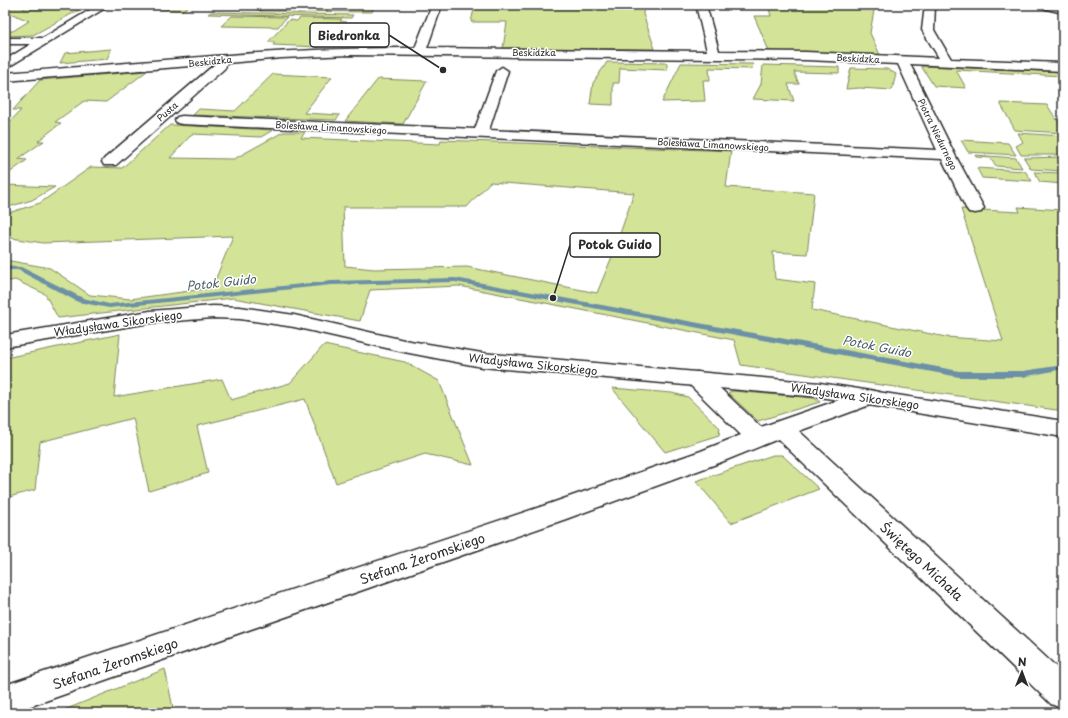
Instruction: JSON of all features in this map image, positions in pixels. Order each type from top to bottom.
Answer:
[{"type":"street","points":[[5,65],[104,5]]},
{"type":"street","points":[[420,51],[438,5]]},
{"type":"street","points":[[702,5],[714,54]]},
{"type":"street","points":[[930,5],[928,30],[948,63]]},
{"type":"street","points":[[1042,5],[1063,10]]},
{"type":"street","points":[[5,41],[44,41]]},
{"type":"street","name":"Beskidzka","points":[[5,76],[221,60],[306,52],[420,51],[714,54],[1063,67]]},
{"type":"street","name":"Pusta","points":[[110,162],[221,65],[221,60]]},
{"type":"street","name":"Piotra Niedurnego","points":[[902,60],[947,155],[975,208]]},
{"type":"street","points":[[480,134],[502,71]]},
{"type":"street","name":"Bolesława Limanowskiego","points":[[182,120],[947,155]]},
{"type":"street","name":"Władysława Sikorskiego","points":[[5,341],[150,317],[213,312],[240,313],[294,321],[404,346],[482,360],[783,386],[870,397],[1063,429]]},
{"type":"street","points":[[697,379],[769,432],[870,397]]},
{"type":"street","name":"Świętego Michała","points":[[769,432],[1063,694]]},
{"type":"street","name":"Stefana Żeromskiego","points":[[5,700],[556,512],[714,455],[769,432]]},
{"type":"green space","points":[[11,5],[28,5],[23,9],[55,9],[62,5],[88,5],[33,35],[5,36],[5,31],[13,31],[29,21],[5,11],[5,7]]},
{"type":"green space","points":[[158,5],[207,5],[189,6],[183,10],[152,9]]},
{"type":"green space","points":[[267,5],[375,5],[372,12],[260,11]]},
{"type":"green space","points":[[475,5],[644,5],[643,14],[655,49],[503,48],[507,22],[471,22]]},
{"type":"green space","points":[[768,5],[875,5],[870,33],[880,55],[769,51],[754,16],[771,16]]},
{"type":"green space","points":[[211,12],[353,15],[351,18],[208,14]]},
{"type":"green space","points":[[232,16],[287,17],[278,27],[221,26]]},
{"type":"green space","points":[[300,18],[342,19],[340,21],[347,22],[330,43],[322,43],[319,47],[273,45],[275,42],[268,42],[289,20],[297,21]]},
{"type":"green space","points":[[111,49],[107,59],[60,63],[65,53]]},
{"type":"green space","points":[[607,62],[667,63],[667,70],[620,68],[619,83],[613,83],[613,105],[590,104],[593,83]]},
{"type":"green space","points":[[681,63],[753,64],[752,69],[709,68],[710,80],[703,80],[705,101],[662,102]]},
{"type":"green space","points":[[763,65],[839,67],[839,73],[794,72],[799,84],[788,84],[794,101],[753,99],[761,84]]},
{"type":"green space","points":[[921,66],[1063,72],[1063,76],[956,70],[966,88],[934,86]]},
{"type":"green space","points":[[851,68],[887,69],[896,74],[892,90],[860,88],[846,89]]},
{"type":"green space","points":[[147,71],[106,102],[84,101],[55,122],[61,123],[38,141],[44,141],[18,159],[27,160],[5,176],[5,127],[21,110],[13,110],[40,80]]},
{"type":"green space","points":[[273,74],[332,77],[304,113],[340,115],[336,120],[193,115],[199,109],[235,111]]},
{"type":"green space","points":[[378,79],[427,81],[403,124],[345,121]]},
{"type":"green space","points":[[1000,103],[1047,105],[1063,129],[1063,133],[1015,130]]},
{"type":"green space","points":[[170,125],[273,130],[261,137],[192,134],[170,158],[234,159],[283,132],[305,132],[301,138],[440,144],[441,140],[731,151],[726,187],[814,193],[807,254],[773,252],[775,279],[815,284],[812,310],[946,337],[1003,341],[961,209],[1020,212],[1018,207],[1063,210],[1063,411],[741,365],[734,340],[459,286],[370,290],[360,321],[233,298],[58,318],[45,294],[15,280],[5,282],[5,260],[50,268],[90,295],[130,299],[212,288],[233,236],[43,243],[5,237],[5,214],[40,203],[91,167],[122,168]],"holes":[[[490,182],[634,193],[613,254],[597,293],[467,267],[374,269],[345,266],[343,207],[467,207]]]},
{"type":"green space","points":[[1018,133],[1063,136],[1063,155],[1021,155],[1016,146],[1023,142]]},
{"type":"green space","points":[[961,140],[1008,143],[1016,155],[968,152]]},
{"type":"green space","points":[[975,155],[1016,158],[1022,168],[996,166],[991,158],[976,157]]},
{"type":"green space","points":[[1063,157],[1063,171],[1031,169],[1024,158]]},
{"type":"green space","points":[[977,168],[1025,171],[1032,181],[982,178]]},
{"type":"green space","points":[[1034,172],[1063,173],[1063,184],[1040,182]]},
{"type":"green space","points":[[5,185],[55,187],[32,200],[5,208]]},
{"type":"green space","points":[[120,334],[114,397],[222,379],[231,400],[290,383],[324,345],[405,362],[439,381],[473,465],[425,454],[336,483],[305,399],[197,426],[208,473],[149,491],[133,418],[40,442],[35,490],[5,498],[5,358]]},
{"type":"green space","points":[[612,388],[672,393],[688,397],[720,428],[719,435],[665,452]]},
{"type":"green space","points":[[732,391],[814,398],[820,402],[758,421],[728,393]]},
{"type":"green space","points":[[773,455],[782,455],[819,489],[731,523],[696,481]]},
{"type":"green space","points":[[165,669],[174,713],[57,713]]},
{"type":"waterway","name":"Potok Guido","points":[[5,268],[19,268],[81,300],[109,306],[331,283],[455,280],[959,374],[1023,374],[1063,367]]},
{"type":"place","name":"Biedronka","points":[[443,70]]},
{"type":"place","name":"Potok Guido","points":[[553,298]]}]
